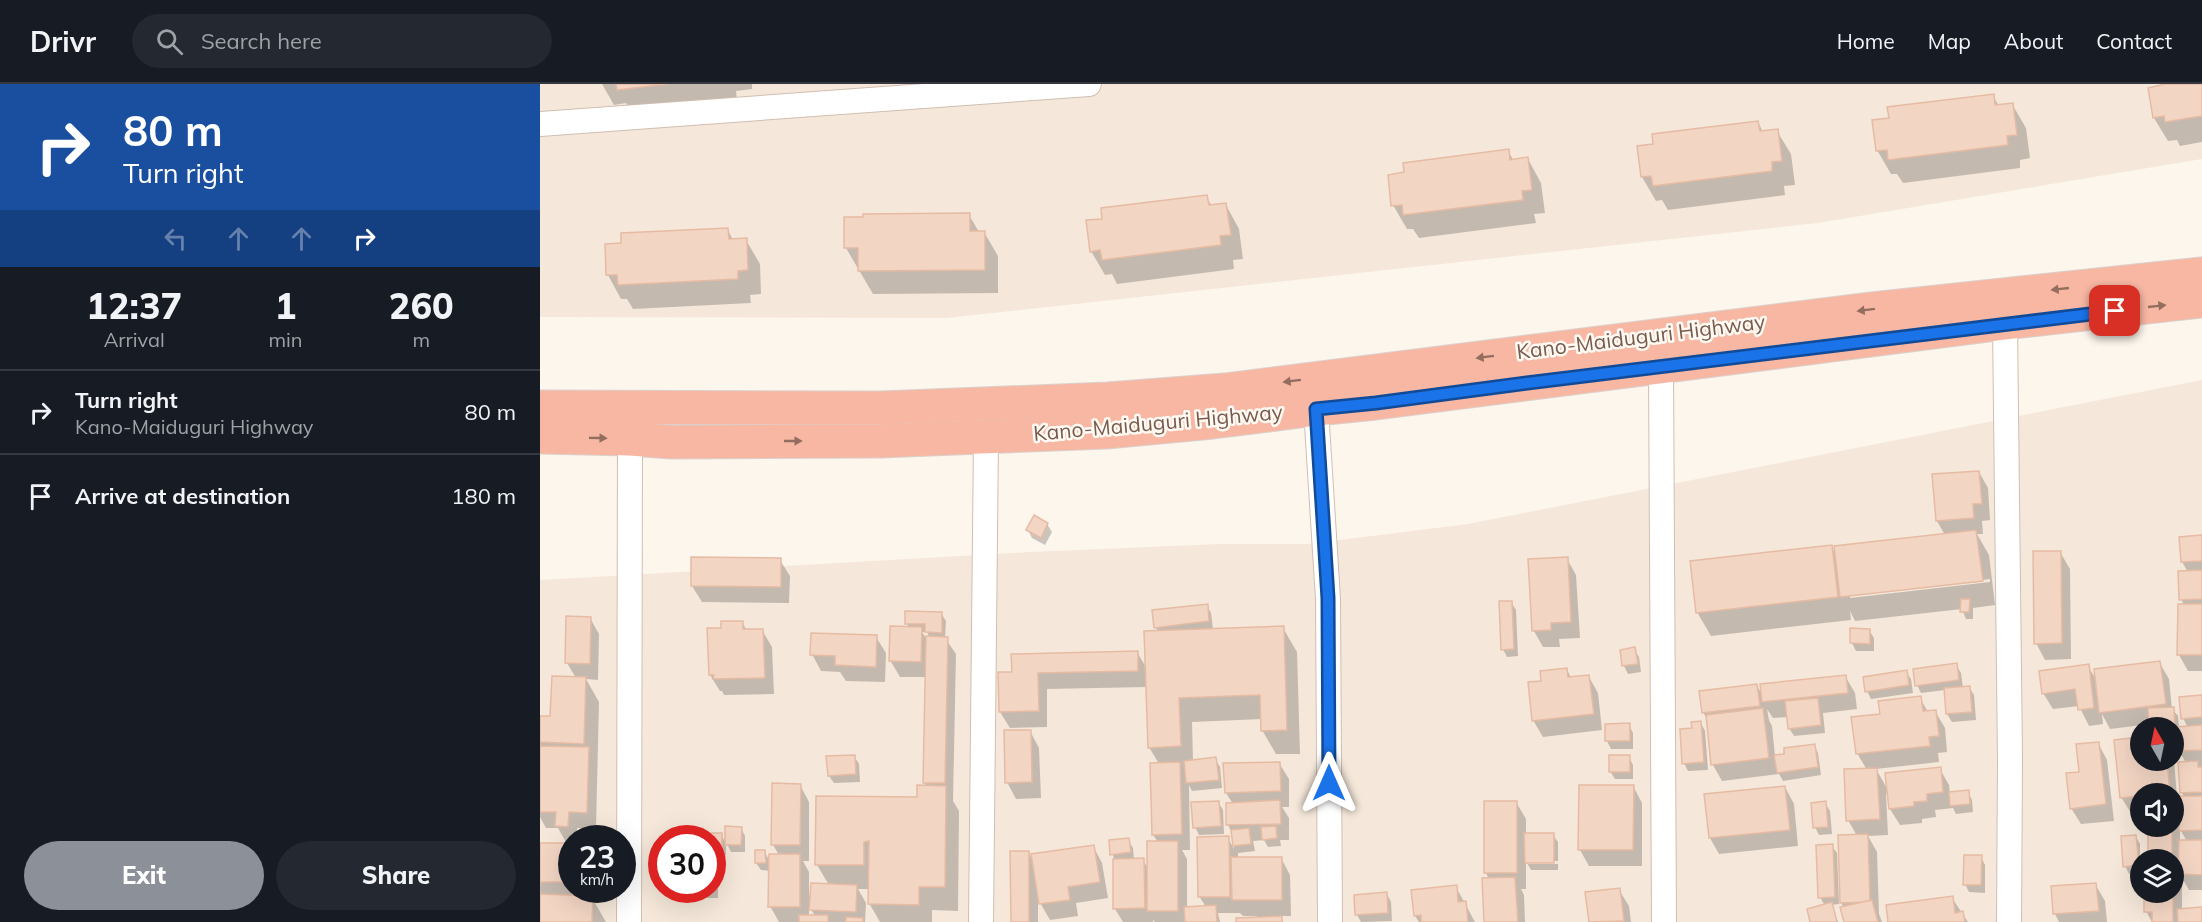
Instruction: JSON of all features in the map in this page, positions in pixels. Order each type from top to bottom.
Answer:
[{"type":"highway","name":"Kano-Maiduguri Highway","points":[[540,407],[881,408],[1131,397],[1225,390],[1858,311],[2202,274]]},
{"type":"highway","name":"Kano-Maiduguri Highway","points":[[540,437],[672,442],[858,441],[1106,432],[1376,403],[2006,323],[2202,301]]},
{"type":"street","points":[[540,124],[1089,84]]},
{"type":"street","points":[[2006,323],[2010,760],[2009,922]]},
{"type":"street","points":[[1661,367],[1664,922]]},
{"type":"street","points":[[1316,409],[1328,598],[1330,922]]},
{"type":"street","points":[[981,922],[986,436]]},
{"type":"street","points":[[629,922],[630,439]]},
{"type":"shaded area","points":[[540,84],[2202,84],[2202,159],[1818,223],[947,318],[540,317]]},
{"type":"shaded area","points":[[2202,380],[2202,922],[540,922],[540,580],[1031,552],[1218,544],[1308,544],[1468,524]]},
{"type":"building","points":[[616,84],[667,84],[617,90]]},
{"type":"building","points":[[2165,84],[2202,84],[2202,116],[2165,122],[2164,116],[2153,118],[2148,88]]},
{"type":"building","points":[[1994,94],[1995,105],[2013,103],[2017,135],[2007,136],[2008,145],[1888,160],[1887,150],[1876,151],[1872,120],[1889,118],[1887,107]]},
{"type":"building","points":[[1758,121],[1760,131],[1778,129],[1782,161],[1772,162],[1772,171],[1653,186],[1651,176],[1641,177],[1637,146],[1653,144],[1652,134]]},
{"type":"building","points":[[1509,149],[1510,160],[1528,157],[1532,190],[1522,191],[1523,200],[1403,215],[1402,205],[1391,206],[1388,175],[1404,172],[1403,163]]},
{"type":"building","points":[[1207,195],[1209,205],[1226,203],[1231,235],[1220,236],[1221,245],[1102,260],[1100,250],[1090,252],[1086,220],[1102,219],[1101,208]]},
{"type":"building","points":[[970,213],[970,231],[985,231],[985,270],[858,271],[858,248],[844,248],[844,217],[863,217],[863,214]]},
{"type":"building","points":[[728,228],[729,239],[747,238],[748,270],[738,271],[738,279],[618,285],[617,275],[606,275],[605,244],[621,243],[621,233]]},
{"type":"building","points":[[1979,471],[1982,504],[1973,504],[1974,518],[1936,521],[1932,474]]},
{"type":"building","points":[[1034,515],[1048,523],[1041,538],[1026,530]]},
{"type":"building","points":[[1976,530],[1983,581],[1840,597],[1834,546]]},
{"type":"building","points":[[2202,535],[2202,561],[2181,562],[2179,537]]},
{"type":"building","points":[[1832,545],[1838,597],[1696,613],[1690,561]]},
{"type":"building","points":[[2033,551],[2061,551],[2062,643],[2034,644]]},
{"type":"building","points":[[691,557],[781,558],[781,587],[691,586]]},
{"type":"building","points":[[1568,557],[1571,622],[1551,623],[1551,630],[1532,631],[1528,559]]},
{"type":"building","points":[[2202,570],[2202,599],[2179,600],[2178,571]]},
{"type":"building","points":[[1961,599],[1970,599],[1969,612],[1960,612]]},
{"type":"building","points":[[1499,601],[1512,601],[1514,649],[1501,650]]},
{"type":"building","points":[[1208,604],[1209,621],[1154,628],[1152,610]]},
{"type":"building","points":[[2178,604],[2202,604],[2202,655],[2177,655]]},
{"type":"building","points":[[905,611],[942,612],[942,633],[925,632],[925,624],[905,624]]},
{"type":"building","points":[[566,616],[591,617],[590,664],[565,663]]},
{"type":"building","points":[[721,621],[743,621],[743,629],[763,629],[765,678],[713,679],[714,675],[709,675],[707,628],[721,628]]},
{"type":"building","points":[[890,626],[922,627],[921,662],[889,661]]},
{"type":"building","points":[[1284,626],[1287,730],[1261,731],[1260,695],[1179,698],[1181,746],[1148,748],[1144,631]]},
{"type":"building","points":[[1850,628],[1870,629],[1870,644],[1850,643]]},
{"type":"building","points":[[811,633],[877,635],[876,667],[835,665],[835,656],[810,655]]},
{"type":"building","points":[[926,636],[948,637],[945,783],[923,783]]},
{"type":"building","points":[[1635,647],[1638,664],[1622,666],[1620,650]]},
{"type":"building","points":[[1138,651],[1138,671],[1038,673],[1039,711],[999,712],[998,672],[1012,672],[1011,654]]},
{"type":"building","points":[[2160,661],[2166,704],[2099,713],[2094,669]]},
{"type":"building","points":[[1957,663],[1959,680],[1915,686],[1913,669]]},
{"type":"building","points":[[2089,664],[2094,708],[2078,710],[2075,689],[2042,694],[2039,671]]},
{"type":"building","points":[[1567,668],[1568,677],[1589,675],[1594,714],[1532,721],[1528,682],[1541,681],[1540,671]]},
{"type":"building","points":[[1907,670],[1909,685],[1865,692],[1863,677]]},
{"type":"building","points":[[1846,675],[1848,693],[1762,702],[1760,684]]},
{"type":"building","points":[[552,676],[586,677],[584,744],[540,742],[540,716],[550,716]]},
{"type":"building","points":[[1757,684],[1760,706],[1702,713],[1699,691]]},
{"type":"building","points":[[1970,686],[1972,712],[1946,714],[1944,688]]},
{"type":"building","points":[[2202,695],[2202,717],[2181,717],[2179,697]]},
{"type":"building","points":[[1921,696],[1923,711],[1936,710],[1939,736],[1929,737],[1930,746],[1856,754],[1851,717],[1880,714],[1878,701]]},
{"type":"building","points":[[1818,698],[1821,725],[1788,729],[1785,701]]},
{"type":"building","points":[[2174,707],[2174,717],[2148,717],[2148,708]]},
{"type":"building","points":[[1763,708],[1769,758],[1711,765],[1706,715]]},
{"type":"building","points":[[1701,721],[1704,762],[1682,764],[1680,729],[1692,728],[1691,722]]},
{"type":"building","points":[[1630,723],[1630,741],[1605,741],[1605,724]]},
{"type":"building","points":[[2202,725],[2202,750],[2184,751],[2184,726]]},
{"type":"building","points":[[1004,730],[1031,730],[1032,782],[1005,783]]},
{"type":"building","points":[[2130,738],[2130,771],[2168,771],[2169,783],[2130,783],[2130,797],[2120,798],[2114,740]]},
{"type":"building","points":[[2099,742],[2106,804],[2070,809],[2066,773],[2079,772],[2076,744]]},
{"type":"building","points":[[1815,744],[1818,767],[1777,773],[1774,755],[1784,754],[1784,748]]},
{"type":"building","points":[[540,746],[589,747],[587,813],[569,812],[568,825],[558,826],[555,826],[556,812],[540,812]]},
{"type":"building","points":[[855,755],[856,774],[828,776],[826,756]]},
{"type":"building","points":[[1609,755],[1630,755],[1630,772],[1609,772]]},
{"type":"building","points":[[1216,757],[1219,780],[1186,783],[1184,761]]},
{"type":"building","points":[[2198,761],[2198,767],[2202,767],[2202,792],[2184,793],[2184,783],[2179,783],[2179,771],[2184,771],[2184,762]]},
{"type":"building","points":[[1180,762],[1182,834],[1152,835],[1150,763]]},
{"type":"building","points":[[1280,762],[1281,791],[1225,793],[1223,763]]},
{"type":"building","points":[[1941,767],[1943,792],[1927,794],[1927,801],[1914,802],[1914,806],[1889,809],[1885,773]]},
{"type":"building","points":[[1877,768],[1880,819],[1846,821],[1844,769]]},
{"type":"building","points":[[772,783],[801,784],[800,845],[771,845]]},
{"type":"building","points":[[917,785],[946,786],[945,887],[919,887],[919,905],[868,904],[869,841],[864,842],[864,865],[815,865],[816,796],[917,797]]},
{"type":"building","points":[[1579,785],[1634,785],[1633,850],[1578,850]]},
{"type":"building","points":[[1785,786],[1790,830],[1709,838],[1704,794]]},
{"type":"building","points":[[1969,790],[1970,804],[1950,806],[1949,792]]},
{"type":"building","points":[[2184,796],[2202,796],[2202,830],[2184,831]]},
{"type":"building","points":[[1280,800],[1281,824],[1226,825],[1226,803]]},
{"type":"building","points":[[1219,801],[1221,826],[1193,828],[1191,802]]},
{"type":"building","points":[[1484,801],[1517,801],[1517,873],[1484,873]]},
{"type":"building","points":[[1826,801],[1828,827],[1813,828],[1811,803]]},
{"type":"building","points":[[726,826],[742,827],[741,845],[726,845]]},
{"type":"building","points":[[1276,826],[1277,838],[1262,840],[1261,827]]},
{"type":"building","points":[[1249,828],[1251,844],[1233,846],[1231,830]]},
{"type":"building","points":[[1524,833],[1554,833],[1554,863],[1525,863]]},
{"type":"building","points":[[1868,834],[1870,902],[1840,903],[1838,835]]},
{"type":"building","points":[[1229,836],[1230,897],[1198,897],[1197,837]]},
{"type":"building","points":[[2121,836],[2136,837],[2137,849],[2130,849],[2130,866],[2123,867]]},
{"type":"building","points":[[2148,837],[2172,837],[2172,849],[2148,849]]},
{"type":"building","points":[[1129,838],[1131,852],[1110,855],[1109,840]]},
{"type":"building","points":[[2179,840],[2202,840],[2202,875],[2184,874],[2184,849],[2179,849]]},
{"type":"building","points":[[1147,841],[1178,841],[1178,911],[1147,911]]},
{"type":"building","points":[[540,843],[558,843],[558,882],[540,882]]},
{"type":"building","points":[[1833,844],[1835,897],[1818,898],[1816,845]]},
{"type":"building","points":[[1094,845],[1100,882],[1068,887],[1070,900],[1039,904],[1031,854]]},
{"type":"building","points":[[755,850],[765,850],[766,863],[755,863]]},
{"type":"building","points":[[1010,851],[1029,851],[1029,922],[1011,922]]},
{"type":"building","points":[[769,854],[800,854],[800,907],[768,907]]},
{"type":"building","points":[[1964,855],[1982,855],[1981,885],[1963,885]]},
{"type":"building","points":[[1231,857],[1282,857],[1282,900],[1232,900]]},
{"type":"building","points":[[1144,858],[1145,908],[1113,909],[1113,859]]},
{"type":"building","points":[[1515,877],[1518,922],[1484,922],[1482,878]]},
{"type":"building","points":[[811,883],[857,885],[856,912],[809,910]]},
{"type":"building","points":[[2096,883],[2099,911],[2053,914],[2051,886]]},
{"type":"building","points":[[1457,885],[1458,902],[1466,901],[1468,922],[1421,922],[1421,915],[1414,916],[1411,890]]},
{"type":"building","points":[[1620,888],[1624,921],[1589,922],[1585,892]]},
{"type":"building","points":[[1387,892],[1388,913],[1355,915],[1354,895]]},
{"type":"building","points":[[540,894],[558,895],[558,903],[593,903],[592,922],[540,922]]},
{"type":"building","points":[[1953,896],[1955,913],[1963,911],[1965,922],[1888,922],[1886,905]]},
{"type":"building","points":[[1872,900],[1878,922],[1844,922],[1840,907]]},
{"type":"building","points":[[1832,902],[1837,922],[1810,922],[1807,909]]},
{"type":"building","points":[[2144,903],[2173,903],[2173,922],[2152,922],[2152,912],[2144,912]]},
{"type":"building","points":[[1216,905],[1217,922],[1185,922],[1184,907]]},
{"type":"building","points":[[2202,907],[2202,922],[2178,922],[2177,909]]},
{"type":"building","points":[[799,915],[828,915],[828,922],[799,922]]},
{"type":"building","points":[[1282,916],[1282,922],[1236,922],[1236,918]]},
{"type":"building","points":[[846,917],[863,918],[863,922],[846,922]]},
{"type":"route","points":[[1329,783],[1328,598],[1316,409],[2115,311]]}]
